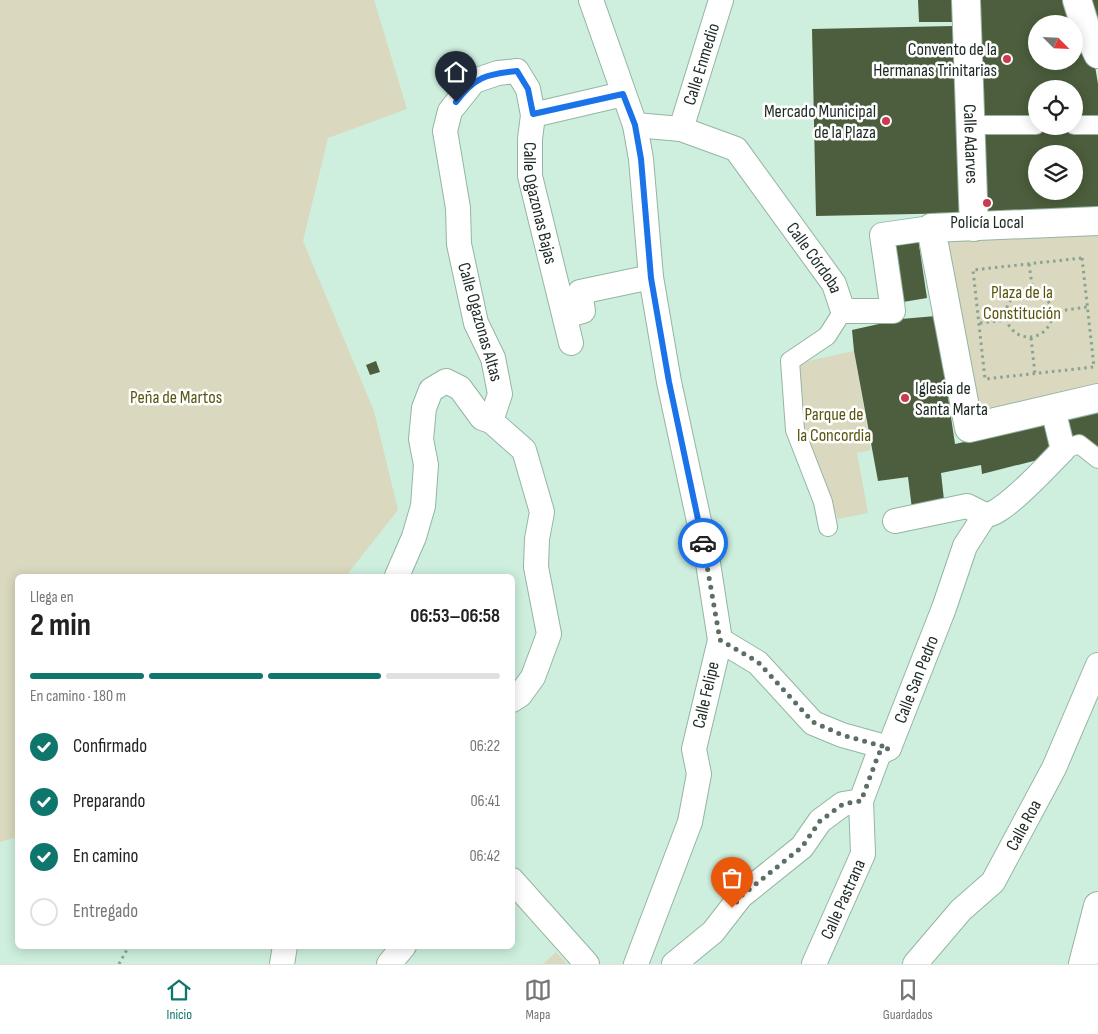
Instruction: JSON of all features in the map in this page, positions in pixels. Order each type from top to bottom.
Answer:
[{"type":"street","name":"Calle Felipe","points":[[591,0],[635,125],[641,159],[651,278],[669,382],[708,563],[720,640],[694,749],[699,774],[690,822],[636,964]]},
{"type":"street","name":"Calle Enmedio","points":[[681,129],[721,0]]},
{"type":"street","name":"Calle Adarves","points":[[966,0],[972,125],[974,227]]},
{"type":"street","points":[[1077,0],[1085,26],[1098,54]]},
{"type":"street","name":"Calle Ogazonas Bajas","points":[[448,154],[445,131],[450,111],[474,81],[498,73],[517,71],[528,89],[533,114],[530,139],[530,176],[571,343]]},
{"type":"street","points":[[533,114],[623,94]]},
{"type":"street","points":[[1083,125],[1098,124]]},
{"type":"street","name":"Calle Córdoba","points":[[635,125],[681,129],[736,149],[834,284],[843,311],[893,310],[882,235],[931,228]]},
{"type":"street","points":[[972,125],[1028,125]]},
{"type":"street","name":"Calle Ogazonas Altas","points":[[448,154],[458,208],[459,244],[476,323],[493,358],[500,394],[491,421]]},
{"type":"street","points":[[1098,221],[931,228],[968,428],[1098,398]]},
{"type":"street","points":[[565,316],[583,311],[580,292],[651,278]]},
{"type":"street","points":[[828,527],[823,502],[795,430],[790,361],[827,336],[843,311]]},
{"type":"street","points":[[398,574],[414,536],[423,506],[426,465],[421,439],[424,408],[432,390],[446,381],[460,388],[482,418],[491,421],[524,450],[542,512],[537,539],[536,567],[549,634],[533,677],[520,695],[515,698]]},
{"type":"street","points":[[1053,409],[1063,450]]},
{"type":"street","points":[[895,521],[967,506],[990,516],[1010,502],[1063,450],[1079,444],[1098,459]]},
{"type":"street","name":"Calle San Pedro","points":[[861,801],[879,753],[889,748],[944,608],[966,546],[985,515]]},
{"type":"street","points":[[720,640],[758,662],[813,722],[842,735],[889,748]]},
{"type":"street","name":"Calle Roa","points":[[915,964],[961,910],[993,882],[1054,768],[1098,665]]},
{"type":"street","points":[[674,964],[713,932],[741,896],[802,847],[820,821],[843,804],[861,801]]},
{"type":"street","name":"Calle Pastrana","points":[[814,964],[863,854],[861,801]]},
{"type":"street","points":[[515,883],[587,964]]},
{"type":"street","points":[[1083,964],[1098,906]]},
{"type":"street","points":[[282,964],[284,949]]},
{"type":"street","points":[[389,964],[402,949]]},
{"type":"path","points":[[1082,258],[1094,367],[985,379],[973,270],[1029,264],[1082,258]]},
{"type":"path","points":[[1029,264],[1033,292]]},
{"type":"path","points":[[1026,292],[1033,292],[1047,299],[1052,312],[1049,327],[1044,333],[1031,338],[1015,333],[1007,320],[1008,305],[1012,299],[1026,292]]},
{"type":"path","points":[[1052,312],[1087,307]]},
{"type":"path","points":[[980,324],[1007,320]]},
{"type":"path","points":[[1031,338],[1035,374]]},
{"type":"path","points":[[119,964],[128,949]]},
{"type":"green space","name":"Peña de Martos","points":[[0,0],[374,0],[407,109],[328,138],[303,241],[374,411],[398,510],[348,574],[15,574],[15,838],[0,842]]},
{"type":"green space","name":"Plaza de la Constitución","points":[[1098,221],[1098,398],[969,428],[944,228]]},
{"type":"green space","name":"Parque de la Concordia","points":[[854,351],[871,450],[857,453],[868,513],[838,519],[806,444],[801,419],[799,363]]},
{"type":"green space","points":[[556,952],[567,964],[543,964]]},
{"type":"building","points":[[918,0],[959,0],[961,22],[919,22]]},
{"type":"building","name":"Convento de la Hermanas Trinitarias","points":[[977,0],[1070,0],[1074,15],[1028,15],[1028,70],[1083,70],[1083,57],[1095,66],[1098,84],[1098,117],[1083,118],[1083,80],[1028,80],[1028,119],[983,120]]},
{"type":"building","points":[[1084,0],[1098,0],[1098,38]]},
{"type":"building","name":"Mercado Municipal de la Plaza","points":[[953,26],[964,213],[816,216],[812,29]]},
{"type":"building","points":[[981,131],[1028,131],[1028,135],[1083,135],[1083,132],[1098,132],[1098,211],[980,216]]},
{"type":"building","points":[[918,238],[927,298],[903,302],[894,242]]},
{"type":"building","name":"Iglesia de Santa Marta","points":[[936,316],[955,444],[1049,423],[1053,456],[982,474],[981,465],[941,473],[945,509],[913,517],[908,477],[878,481],[854,351],[852,330],[901,319]]},
{"type":"building","points":[[376,361],[380,372],[370,375],[366,365]]},
{"type":"building","points":[[1098,406],[1098,458],[1072,440],[1061,413]]},
{"type":"way so far","points":[[703,543],[720,640],[758,662],[813,722],[842,735],[889,748],[879,753],[861,801],[843,804],[820,821],[802,847],[741,896],[732,908]]},
{"type":"place","name":"Convento de la Hermanas Trinitarias","points":[[1007,59]]},
{"type":"place","name":"Mercado Municipal de la Plaza","points":[[886,121]]},
{"type":"place","name":"Policía Local","points":[[987,203]]},
{"type":"place","name":"Iglesia de Santa Marta","points":[[905,398]]},
{"type":"route","points":[[456,102],[474,81],[498,73],[517,71],[528,89],[533,114],[623,94],[635,125],[641,159],[651,278],[669,382],[703,543]]}]
